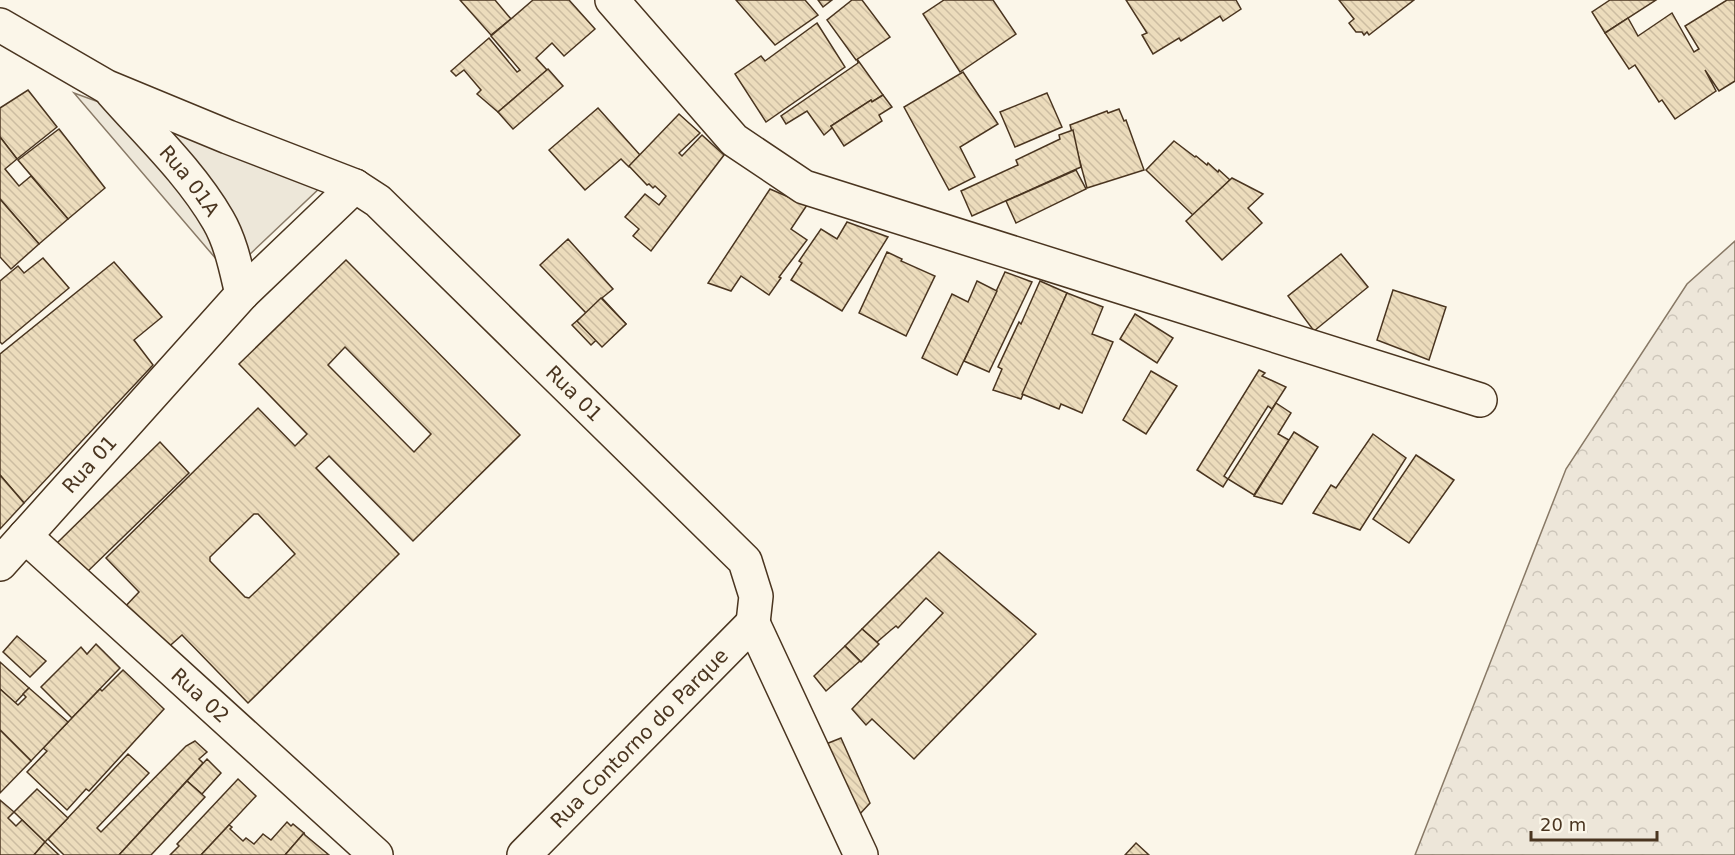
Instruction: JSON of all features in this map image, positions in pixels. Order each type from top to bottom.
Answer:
[{"type":"street","points":[[612,0],[734,140],[804,187],[1480,400]]},
{"type":"street","name":"Rua 01","points":[[0,25],[107,87],[355,186],[378,201],[745,561],[756,596],[753,623]]},
{"type":"street","name":"Rua 01A","points":[[107,87],[190,179],[218,220],[231,251],[242,294]]},
{"type":"street","name":"Rua 01","points":[[0,564],[242,294],[355,186]]},
{"type":"street","name":"Rua 02","points":[[25,536],[376,855]]},
{"type":"street","points":[[753,623],[861,855]]},
{"type":"street","name":"Rua Contorno do Parque","points":[[524,855],[753,623]]},
{"type":"green space","points":[[1735,241],[1735,855],[1415,855],[1566,469],[1687,284]]},
{"type":"shaded area","points":[[74,93],[324,184],[229,274]]},
{"type":"building","points":[[460,0],[495,0],[511,19],[491,35]]},
{"type":"building","points":[[533,0],[569,0],[595,29],[564,56],[552,43],[536,58],[547,70],[498,112],[477,94],[481,90],[464,70],[456,76],[451,71],[489,38],[517,72],[520,70],[491,36]]},
{"type":"building","points":[[736,0],[805,0],[818,15],[775,45]]},
{"type":"building","points":[[818,0],[832,0],[823,7]]},
{"type":"building","points":[[852,0],[862,0],[890,37],[856,60],[827,20]]},
{"type":"building","points":[[944,0],[993,0],[1016,34],[960,72],[923,14]]},
{"type":"building","points":[[1126,0],[1236,0],[1241,9],[1223,21],[1220,16],[1181,41],[1179,38],[1153,54],[1142,35],[1147,33]]},
{"type":"building","points":[[1339,0],[1414,0],[1369,35],[1367,32],[1364,35],[1362,32],[1356,32],[1349,23],[1354,19]]},
{"type":"building","points":[[1610,0],[1656,0],[1605,33],[1592,12]]},
{"type":"building","points":[[1727,0],[1735,0],[1735,81],[1719,91],[1705,70],[1716,91],[1675,119],[1662,100],[1659,102],[1635,65],[1629,69],[1605,33],[1628,18],[1638,36],[1672,13],[1694,52],[1699,49],[1685,26]]},
{"type":"building","points":[[817,23],[845,67],[766,122],[735,74],[761,56],[765,61]]},
{"type":"building","points":[[857,59],[883,95],[872,102],[871,100],[831,126],[832,128],[824,135],[807,111],[786,124],[781,116],[858,63]]},
{"type":"building","points":[[548,69],[563,86],[513,129],[498,112]]},
{"type":"building","points":[[963,72],[998,124],[960,147],[975,177],[949,190],[904,107]]},
{"type":"building","points":[[28,90],[57,127],[17,159],[0,137],[0,108]]},
{"type":"building","points":[[1047,93],[1062,127],[1015,147],[1000,112]]},
{"type":"building","points":[[883,95],[892,107],[879,115],[882,121],[844,146],[831,126],[871,100],[872,102]]},
{"type":"building","points":[[598,108],[640,155],[629,167],[621,159],[585,190],[549,150]]},
{"type":"building","points":[[1119,109],[1124,121],[1126,120],[1144,170],[1087,188],[1070,125],[1107,111],[1108,113]]},
{"type":"building","points":[[679,114],[700,133],[679,153],[682,156],[702,135],[724,155],[651,251],[633,236],[639,229],[625,217],[645,194],[659,205],[666,196],[655,186],[653,188],[647,185],[629,166]]},
{"type":"building","points":[[59,129],[105,188],[68,219],[18,160]]},
{"type":"building","points":[[1073,130],[1081,167],[972,216],[961,191],[1018,165],[1016,160],[1060,139],[1059,135]]},
{"type":"building","points":[[0,137],[17,159],[5,169],[19,186],[31,176],[68,219],[39,244],[0,199]]},
{"type":"building","points":[[1174,141],[1207,165],[1208,163],[1218,172],[1219,170],[1230,180],[1193,215],[1146,170]]},
{"type":"building","points":[[1076,170],[1086,189],[1016,223],[1006,201]]},
{"type":"building","points":[[1232,178],[1263,194],[1248,208],[1262,223],[1222,260],[1186,221]]},
{"type":"building","points":[[770,189],[807,205],[791,229],[807,240],[779,277],[781,278],[769,295],[741,276],[731,291],[708,283]]},
{"type":"building","points":[[0,199],[39,244],[11,269],[0,257]]},
{"type":"building","points":[[847,222],[888,237],[842,311],[791,280],[802,263],[799,261],[821,229],[837,239]]},
{"type":"building","points":[[568,239],[613,289],[602,298],[626,324],[612,337],[606,331],[591,345],[572,325],[586,313],[540,265]]},
{"type":"building","points":[[887,252],[935,276],[906,336],[859,313]]},
{"type":"building","points":[[1341,254],[1368,287],[1314,331],[1288,296]]},
{"type":"building","points":[[43,258],[69,288],[2,344],[0,342],[0,281],[18,266],[24,273]]},
{"type":"building","points":[[346,260],[520,435],[413,541],[329,456],[316,468],[399,554],[248,703],[182,635],[164,651],[121,611],[139,592],[106,558],[258,408],[295,446],[307,434],[239,364]],"holes":[[[345,347],[431,434],[414,452],[328,365]],[[254,514],[258,514],[295,554],[249,598],[245,597],[210,561],[210,557]]]},
{"type":"building","points":[[114,262],[162,317],[134,340],[153,365],[24,503],[0,475],[0,354]]},
{"type":"building","points":[[1005,272],[1032,282],[989,372],[964,361]]},
{"type":"building","points":[[977,281],[997,291],[957,375],[922,358],[952,294],[968,302]]},
{"type":"building","points":[[1040,281],[1067,293],[1021,399],[993,390],[1002,369],[998,367]]},
{"type":"building","points":[[1393,290],[1446,307],[1429,360],[1377,340]]},
{"type":"building","points":[[1067,293],[1103,307],[1092,334],[1113,342],[1082,413],[1061,404],[1059,409],[1022,394]]},
{"type":"building","points":[[601,298],[626,324],[602,347],[577,321]]},
{"type":"building","points":[[1135,314],[1173,338],[1157,363],[1120,339]]},
{"type":"building","points":[[1259,370],[1265,373],[1262,376],[1286,387],[1272,409],[1268,406],[1224,476],[1228,479],[1223,487],[1197,470]]},
{"type":"building","points":[[1151,371],[1177,386],[1146,434],[1123,420]]},
{"type":"building","points":[[1276,403],[1291,413],[1278,434],[1289,440],[1254,495],[1228,479]]},
{"type":"building","points":[[1294,432],[1318,447],[1282,504],[1254,496]]},
{"type":"building","points":[[1373,434],[1406,458],[1360,530],[1313,513],[1331,485],[1336,488]]},
{"type":"building","points":[[160,442],[189,473],[85,574],[57,543]]},
{"type":"building","points":[[1416,455],[1454,480],[1409,543],[1373,519]]},
{"type":"building","points":[[0,475],[24,503],[0,529]]},
{"type":"building","points":[[939,552],[1036,634],[914,759],[872,719],[866,725],[852,709],[943,613],[926,598],[898,628],[896,626],[877,642],[862,629]]},
{"type":"building","points":[[862,629],[879,644],[861,662],[845,646]]},
{"type":"building","points":[[17,636],[46,661],[30,677],[3,652]]},
{"type":"building","points":[[96,644],[120,668],[72,718],[41,687],[81,647],[87,654]]},
{"type":"building","points":[[845,646],[860,661],[826,691],[814,676]]},
{"type":"building","points":[[0,662],[29,688],[15,703],[0,689]]},
{"type":"building","points":[[123,670],[164,709],[89,791],[86,789],[67,810],[27,772],[47,751],[43,748],[100,689],[102,691]]},
{"type":"building","points":[[29,688],[68,722],[31,761],[0,730],[0,689],[18,705],[26,697],[23,694]]},
{"type":"building","points":[[0,730],[31,761],[0,793]]},
{"type":"building","points":[[841,738],[870,803],[859,815],[826,744]]},
{"type":"building","points":[[195,741],[207,752],[199,759],[203,763],[119,855],[64,855],[48,839],[128,754],[149,773],[97,828],[101,832],[186,746]]},
{"type":"building","points":[[207,759],[221,773],[202,794],[187,781]]},
{"type":"building","points":[[238,779],[256,796],[201,855],[170,855],[179,846],[177,844]]},
{"type":"building","points":[[187,781],[205,797],[151,855],[119,855]]},
{"type":"building","points":[[37,789],[68,818],[45,842],[14,812]]},
{"type":"building","points":[[0,800],[14,812],[8,818],[16,826],[22,820],[45,842],[34,855],[0,855]]},
{"type":"building","points":[[287,822],[304,833],[285,855],[201,855],[229,825],[232,827],[230,829],[243,841],[246,838],[254,844],[263,834],[271,840]]},
{"type":"building","points":[[304,833],[305,835],[329,855],[285,855]]},
{"type":"building","points":[[45,842],[59,855],[34,855]]},
{"type":"building","points":[[1136,843],[1149,855],[1125,855]]}]
